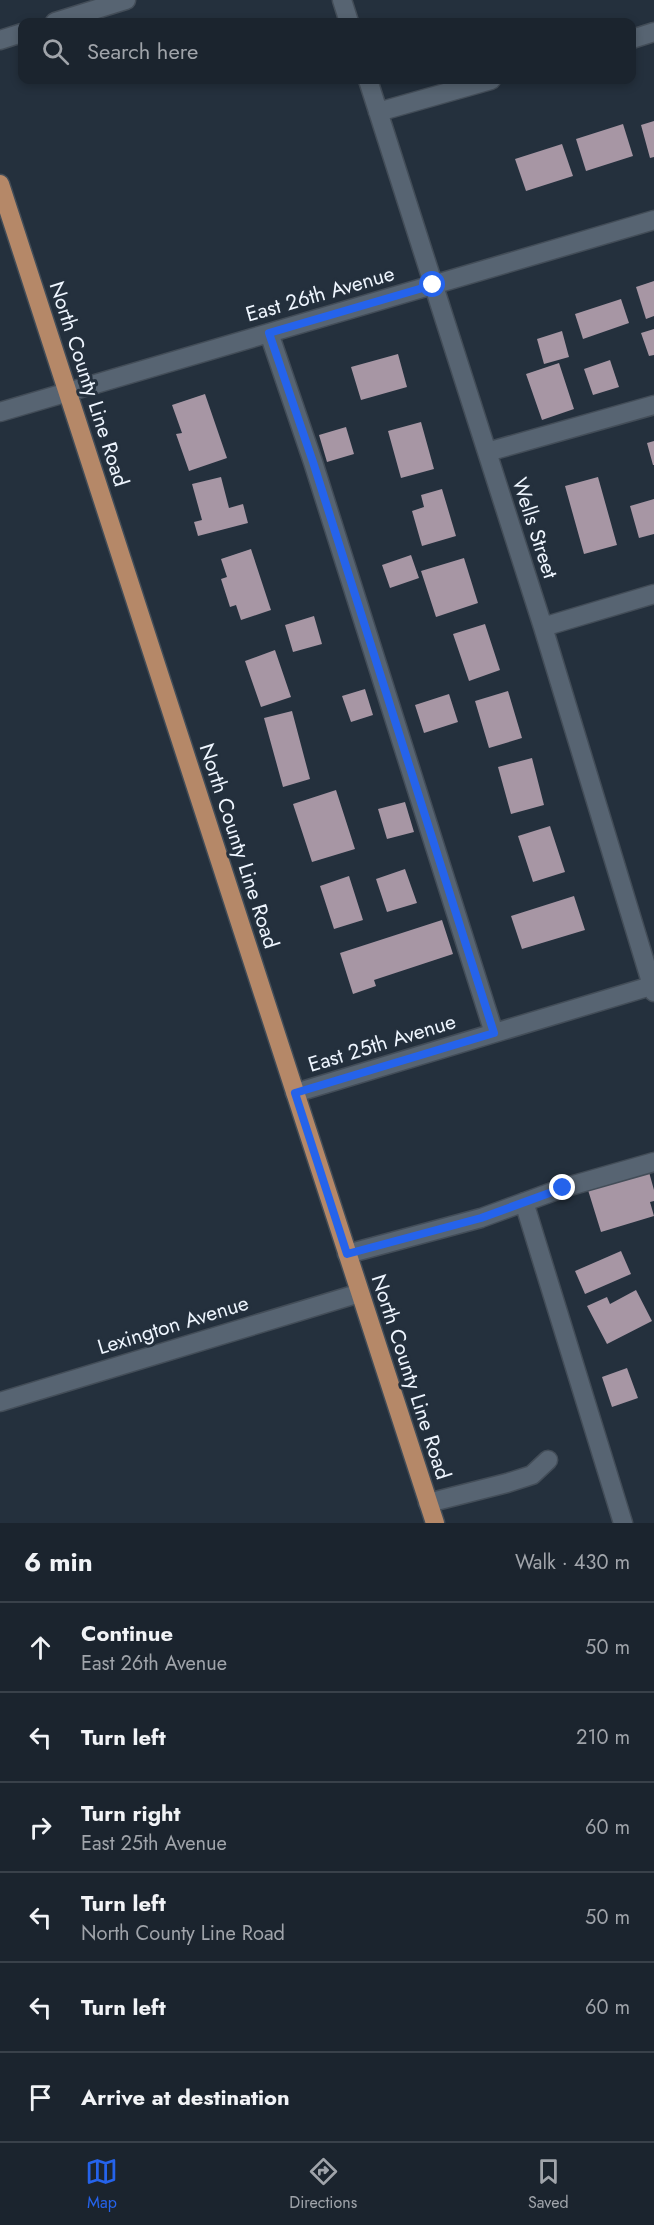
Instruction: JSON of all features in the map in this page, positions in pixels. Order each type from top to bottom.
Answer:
[{"type":"main road","name":"North County Line Road","points":[[0,184],[435,1523]]},
{"type":"street","points":[[68,18],[126,0]]},
{"type":"street","points":[[342,0],[348,18]]},
{"type":"street","points":[[636,38],[654,32]]},
{"type":"street","points":[[0,40],[18,34]]},
{"type":"street","name":"Wells Street","points":[[369,84],[543,627],[653,987]]},
{"type":"street","points":[[378,112],[477,84]]},
{"type":"street","name":"East 26th Avenue","points":[[0,412],[654,220]]},
{"type":"street","points":[[269,333],[317,473],[494,1033]]},
{"type":"street","points":[[487,452],[654,405]]},
{"type":"street","points":[[543,627],[654,594]]},
{"type":"street","name":"East 25th Avenue","points":[[295,1093],[653,987]]},
{"type":"street","points":[[347,1254],[481,1218],[563,1188],[654,1162]]},
{"type":"street","points":[[524,1202],[623,1523]]},
{"type":"street","name":"Lexington Avenue","points":[[0,1401],[360,1293]]},
{"type":"street","points":[[428,1503],[532,1475],[548,1460]]},
{"type":"building","points":[[654,121],[654,157],[650,158],[641,125]]},
{"type":"building","points":[[623,124],[633,156],[586,171],[576,139]]},
{"type":"building","points":[[562,144],[573,176],[526,191],[515,159]]},
{"type":"building","points":[[654,281],[654,316],[646,319],[636,287]]},
{"type":"building","points":[[621,299],[629,323],[583,339],[575,314]]},
{"type":"building","points":[[654,329],[654,355],[649,356],[641,333]]},
{"type":"building","points":[[562,331],[569,357],[544,364],[537,339]]},
{"type":"building","points":[[398,354],[407,387],[361,400],[351,367]]},
{"type":"building","points":[[610,360],[619,387],[593,395],[584,369]]},
{"type":"building","points":[[559,363],[574,409],[542,420],[526,374]]},
{"type":"building","points":[[205,394],[227,458],[189,471],[176,434],[182,433],[172,405]]},
{"type":"building","points":[[421,422],[434,469],[401,478],[388,431]]},
{"type":"building","points":[[346,427],[354,454],[327,462],[319,435]]},
{"type":"building","points":[[654,441],[654,465],[653,465],[647,443]]},
{"type":"building","points":[[221,477],[229,508],[243,504],[248,523],[198,536],[194,522],[202,520],[192,484]]},
{"type":"building","points":[[598,477],[617,545],[584,554],[565,486]]},
{"type":"building","points":[[442,489],[456,536],[422,546],[412,511],[424,507],[421,495]]},
{"type":"building","points":[[654,499],[654,534],[639,538],[630,506]]},
{"type":"building","points":[[251,549],[271,610],[241,620],[236,605],[230,607],[221,579],[227,577],[221,559]]},
{"type":"building","points":[[411,555],[419,578],[390,588],[382,565]]},
{"type":"building","points":[[464,558],[478,603],[436,617],[421,571]]},
{"type":"building","points":[[314,616],[322,644],[293,652],[285,625]]},
{"type":"building","points":[[485,624],[500,670],[469,681],[453,634]]},
{"type":"building","points":[[275,650],[291,697],[261,707],[245,661]]},
{"type":"building","points":[[365,689],[373,715],[351,722],[342,696]]},
{"type":"building","points":[[508,691],[522,738],[489,748],[475,701]]},
{"type":"building","points":[[449,694],[458,722],[424,733],[415,705]]},
{"type":"building","points":[[292,711],[310,779],[283,787],[264,718]]},
{"type":"building","points":[[532,758],[544,805],[511,814],[498,767]]},
{"type":"building","points":[[336,790],[355,849],[312,862],[293,804]]},
{"type":"building","points":[[405,802],[414,832],[387,839],[378,809]]},
{"type":"building","points":[[550,826],[565,872],[533,882],[518,836]]},
{"type":"building","points":[[405,869],[417,903],[387,912],[376,879]]},
{"type":"building","points":[[349,876],[363,920],[334,929],[320,886]]},
{"type":"building","points":[[574,896],[585,930],[522,949],[511,916]]},
{"type":"building","points":[[442,920],[453,954],[374,980],[376,986],[353,994],[340,953]]},
{"type":"building","points":[[649,1172],[654,1190],[654,1201],[650,1202],[654,1216],[601,1232],[588,1190]]},
{"type":"building","points":[[621,1251],[631,1274],[585,1294],[575,1271]]},
{"type":"building","points":[[636,1290],[652,1321],[607,1344],[587,1306],[607,1297],[610,1304]]},
{"type":"building","points":[[627,1368],[638,1398],[612,1407],[602,1377]]},
{"type":"route","points":[[433,285],[269,333],[313,462],[494,1033],[295,1093],[347,1254],[481,1218],[563,1188]]}]
